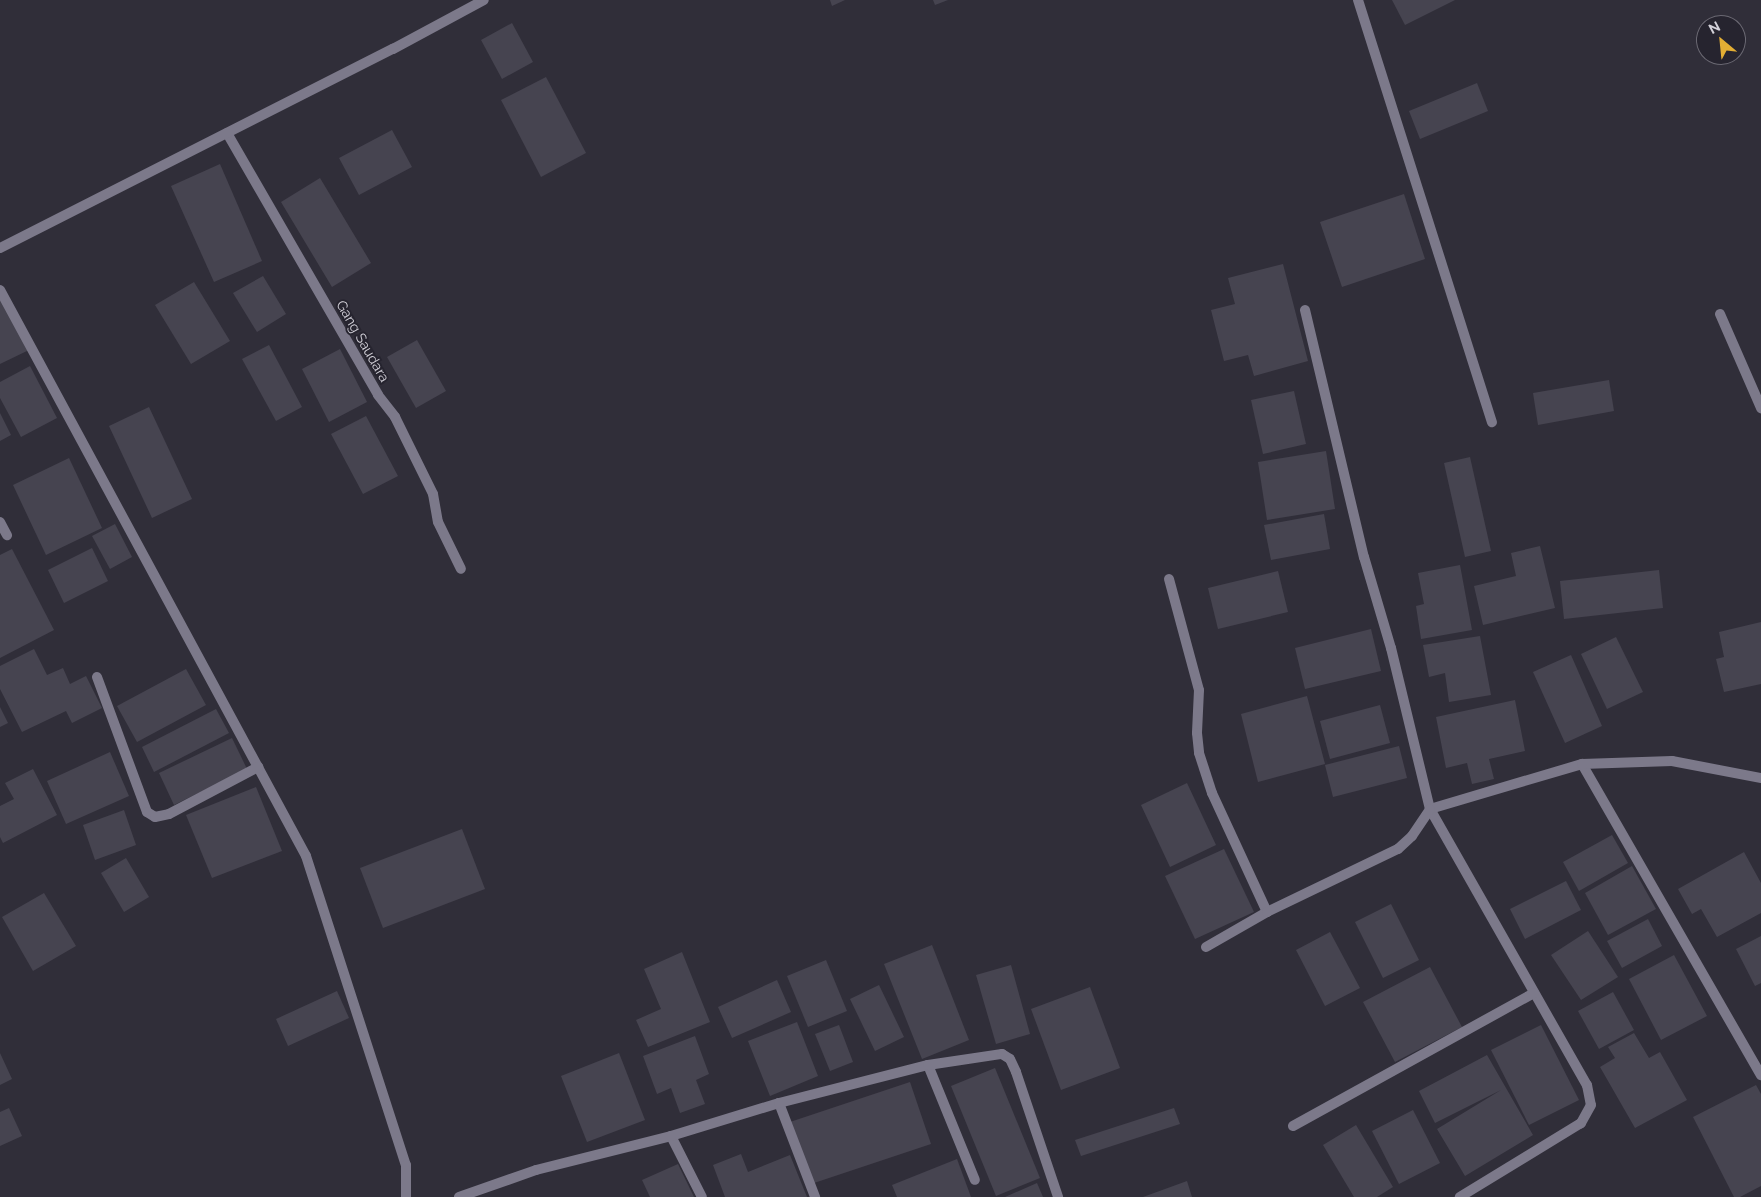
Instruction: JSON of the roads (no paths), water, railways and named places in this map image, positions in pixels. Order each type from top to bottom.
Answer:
[{"type":"street","points":[[0,248],[393,49],[484,0]]},
{"type":"street","points":[[1358,0],[1492,422]]},
{"type":"street","name":"Gang Saudara","points":[[227,133],[378,395],[395,418],[433,494],[438,522],[461,569]]},
{"type":"street","points":[[0,290],[306,856],[406,1165],[406,1197]]},
{"type":"street","points":[[1305,310],[1364,557],[1391,648],[1430,809],[1587,1085],[1591,1105],[1581,1123],[1460,1197]]},
{"type":"street","points":[[1720,314],[1761,408]]},
{"type":"street","points":[[0,522],[7,535]]},
{"type":"street","points":[[1168,579],[1199,690],[1196,732],[1199,753],[1212,793],[1267,912]]},
{"type":"street","points":[[97,677],[147,812],[155,817],[169,814],[258,767]]},
{"type":"street","points":[[1206,947],[1267,912],[1398,849],[1412,836],[1430,809],[1582,764],[1672,762],[1761,778]]},
{"type":"street","points":[[1582,764],[1761,1075]]},
{"type":"street","points":[[1293,1126],[1534,993]]},
{"type":"street","points":[[459,1197],[536,1170],[671,1136],[779,1104],[928,1066],[1002,1054],[1010,1059],[1016,1072],[1058,1197]]},
{"type":"street","points":[[928,1066],[975,1180]]},
{"type":"street","points":[[779,1104],[814,1197]]},
{"type":"street","points":[[671,1136],[702,1197]]}]
